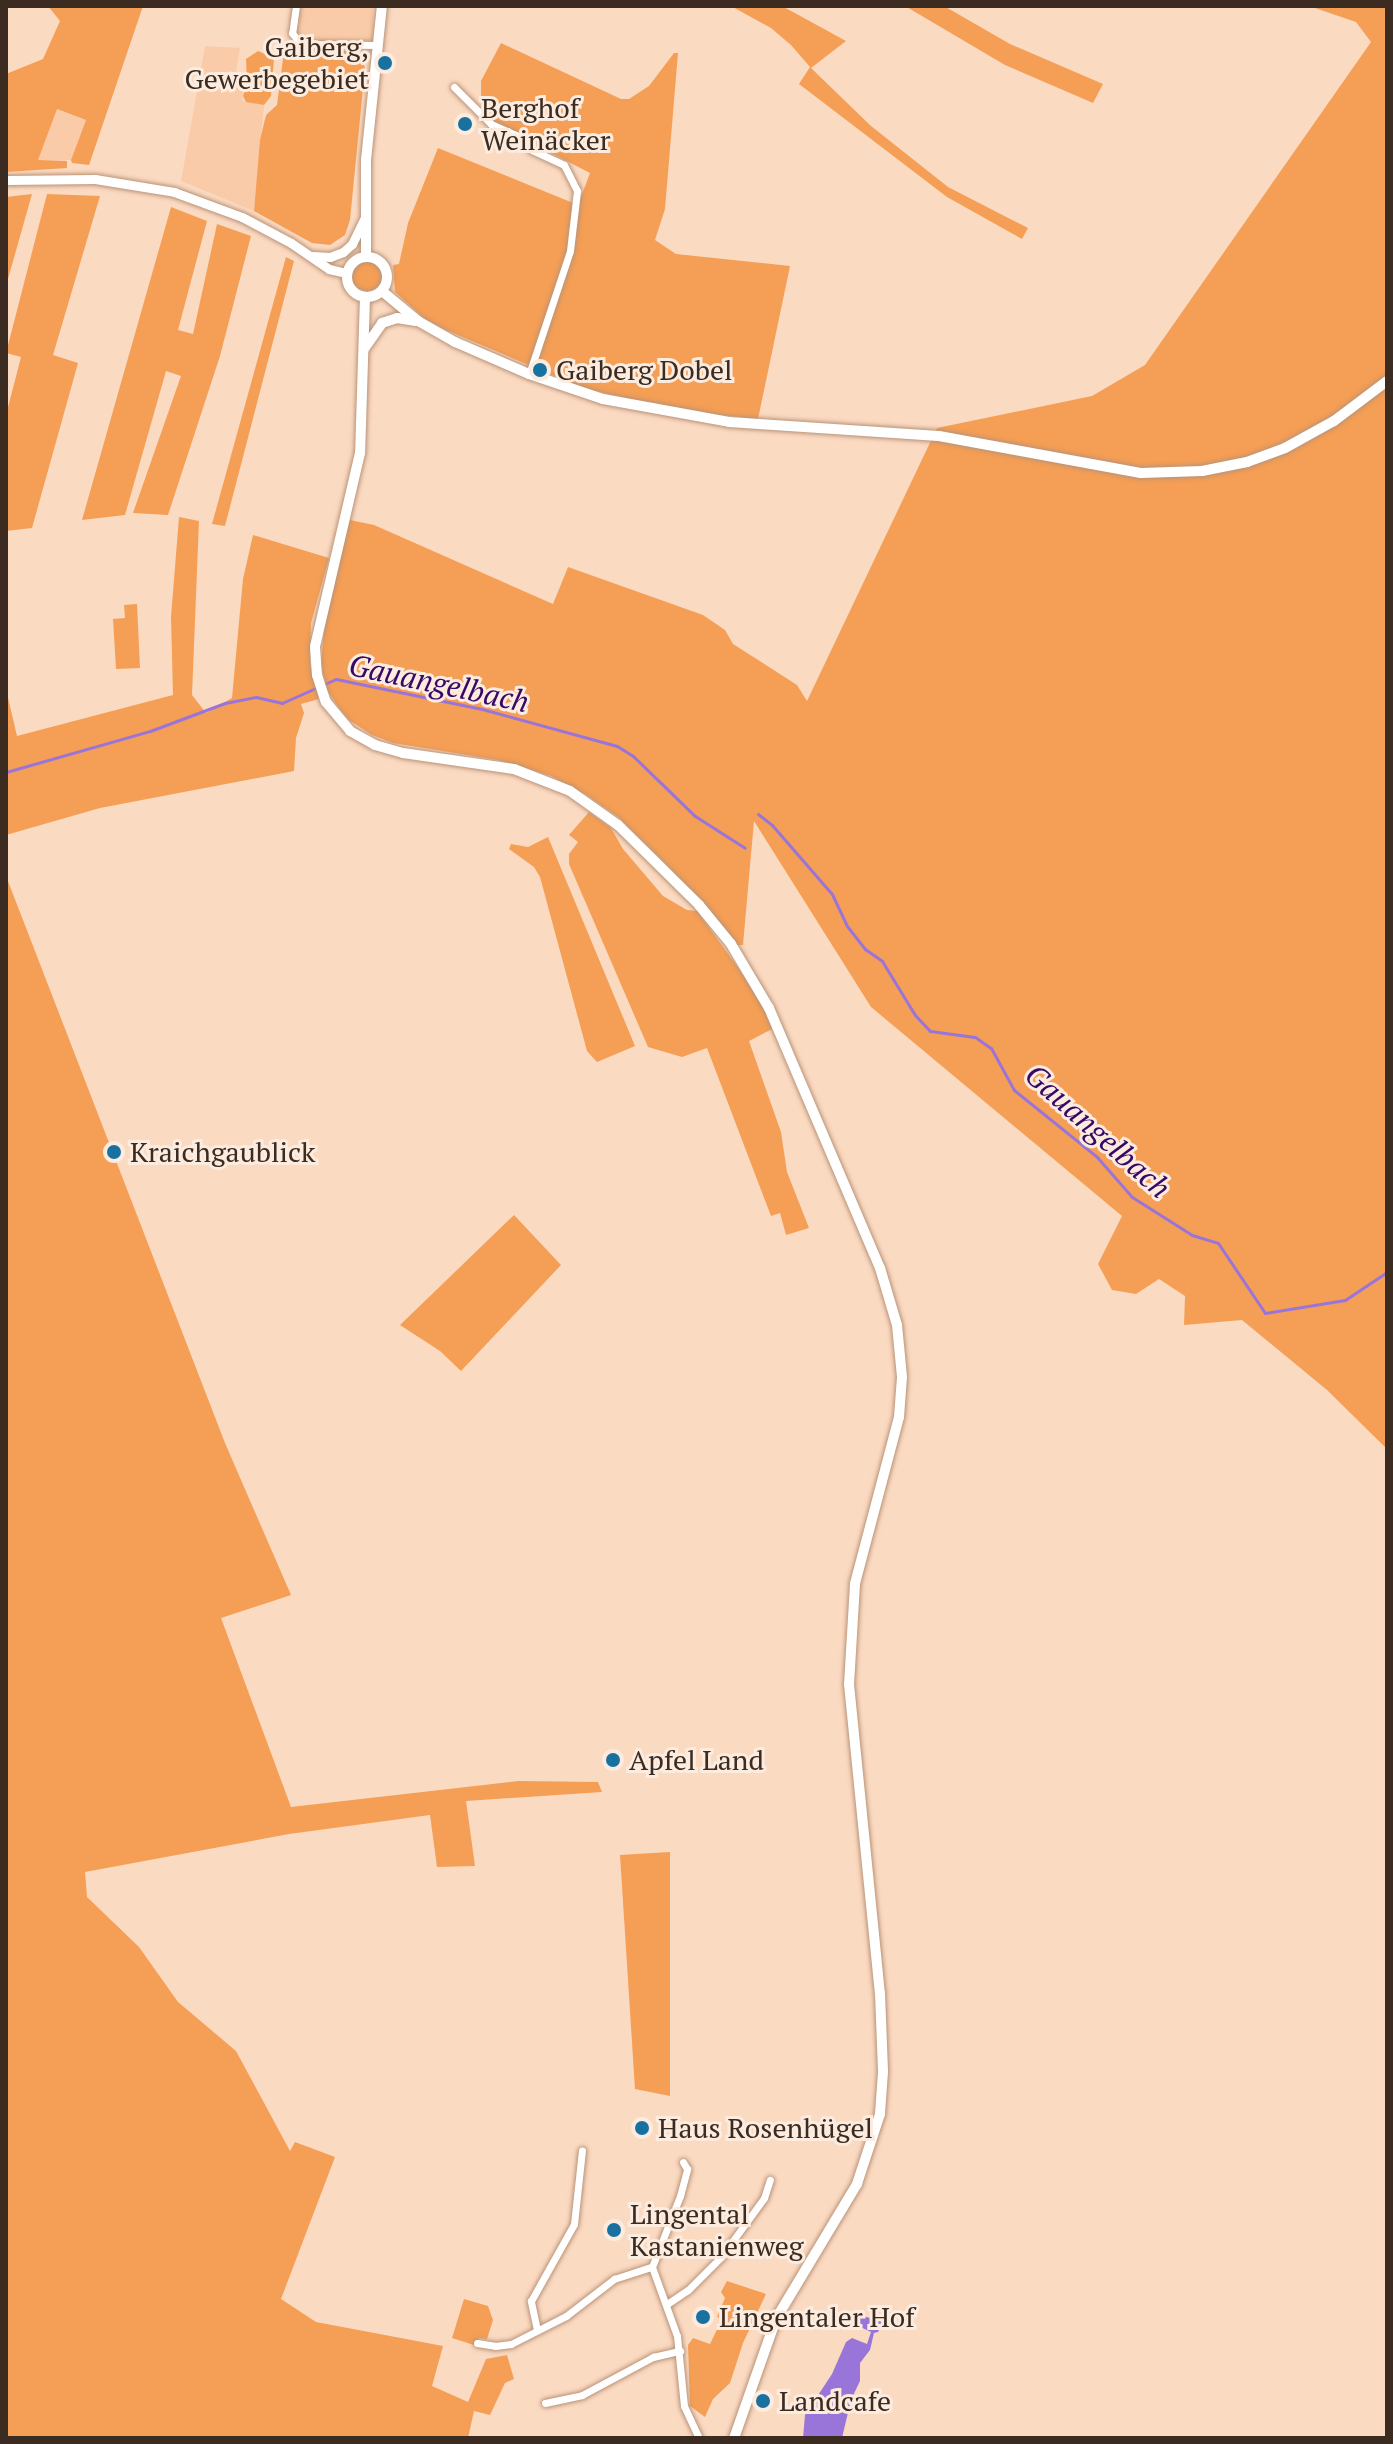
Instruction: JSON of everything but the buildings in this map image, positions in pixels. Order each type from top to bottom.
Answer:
[{"type":"main road","points":[[366,256],[367,152],[382,6]]},
{"type":"main road","points":[[366,256],[377,259],[385,266],[387,281],[382,291],[365,297],[352,290],[347,273],[354,262],[366,256]]},
{"type":"main road","points":[[382,291],[418,321],[476,352],[603,399],[681,416],[929,434],[1141,473],[1202,471],[1247,462],[1285,448],[1334,421],[1387,381]]},
{"type":"main road","points":[[365,297],[360,453],[315,647],[318,681],[326,702],[350,731],[375,745],[403,753],[514,769],[570,791],[618,825],[699,905],[743,963],[769,1008],[880,1268],[897,1325],[902,1385],[899,1417],[857,1573],[849,1684],[880,1993],[883,2072],[880,2114],[857,2184],[785,2301],[758,2362],[734,2438]]},
{"type":"main road","points":[[362,351],[374,330],[382,323],[397,318],[418,321]]},
{"type":"street","points":[[296,6],[292,33],[301,44],[377,45]]},
{"type":"street","points":[[454,87],[489,123],[516,135],[532,150],[564,165],[577,191],[571,249],[529,374]]},
{"type":"street","points":[[6,180],[95,179],[166,190],[242,217],[329,269],[347,273]]},
{"type":"street","points":[[306,253],[320,257],[346,250],[365,217]]},
{"type":"street","points":[[537,2330],[531,2301],[574,2224],[582,2150]]},
{"type":"street","points":[[683,2162],[687,2169],[680,2196],[652,2267],[667,2304],[680,2351],[684,2406],[699,2438]]},
{"type":"street","points":[[667,2304],[688,2290],[721,2257],[764,2198],[770,2180]]},
{"type":"street","points":[[477,2343],[504,2346],[571,2313],[614,2279],[652,2267]]},
{"type":"street","points":[[545,2403],[582,2395],[653,2357],[680,2351]]},
{"type":"shaded area","points":[[48,6],[143,6],[89,165],[72,163],[71,160],[86,120],[57,109],[38,160],[67,161],[67,168],[6,172],[6,74],[43,59],[60,21]]},
{"type":"shaded area","points":[[292,6],[373,6],[373,43],[292,43]]},
{"type":"shaded area","points":[[731,6],[782,6],[846,41],[811,68],[871,126],[948,187],[1028,228],[1022,239],[947,197],[799,84],[810,67],[791,45],[771,28]]},
{"type":"shaded area","points":[[905,6],[944,6],[1010,44],[1103,84],[1093,103],[1005,65]]},
{"type":"shaded area","points":[[1309,6],[1387,6],[1387,1449],[1327,1390],[1242,1320],[1184,1325],[1185,1296],[1159,1279],[1136,1294],[1112,1290],[1098,1264],[1122,1216],[871,1007],[754,821],[743,945],[737,945],[709,909],[663,861],[618,817],[585,794],[551,776],[498,760],[393,743],[372,735],[349,720],[339,708],[327,690],[321,665],[325,619],[350,520],[374,525],[553,604],[568,567],[703,615],[725,630],[733,644],[797,685],[807,701],[937,428],[1092,396],[1145,365],[1371,42],[1356,22]]},
{"type":"shaded area","points":[[501,43],[621,99],[629,99],[649,86],[674,53],[678,53],[665,209],[655,240],[676,254],[790,266],[758,419],[680,411],[583,388],[446,330],[425,319],[395,292],[393,265],[399,264],[408,223],[438,148],[578,205],[590,173],[501,127],[481,110],[481,81]]},
{"type":"shaded area","points":[[205,46],[240,48],[235,78],[245,80],[242,101],[264,105],[254,211],[181,181]]},
{"type":"shaded area","points":[[258,51],[274,58],[271,96],[264,105],[246,102],[243,96],[247,85],[246,59]]},
{"type":"shaded area","points":[[284,51],[352,51],[361,57],[365,68],[350,220],[345,235],[330,245],[312,243],[254,211],[260,140],[266,115],[277,105]]},
{"type":"shaded area","points":[[56,109],[86,120],[71,160],[37,160]]},
{"type":"shaded area","points":[[32,194],[6,286],[6,197]]},
{"type":"shaded area","points":[[47,194],[100,196],[53,355],[78,363],[32,528],[6,531],[6,415],[21,357],[6,353]]},
{"type":"shaded area","points":[[171,207],[207,221],[178,330],[193,334],[217,224],[251,236],[220,356],[168,515],[133,513],[181,376],[166,371],[125,515],[82,520]]},
{"type":"shaded area","points":[[286,257],[294,261],[225,526],[212,524]]},
{"type":"shaded area","points":[[367,261],[378,265],[382,276],[378,287],[367,291],[356,287],[352,276],[356,265]]},
{"type":"shaded area","points":[[179,517],[199,521],[192,695],[206,713],[232,698],[243,579],[253,535],[329,558],[311,623],[310,663],[319,699],[301,704],[304,713],[296,738],[294,771],[100,808],[6,835],[6,689],[17,736],[173,695],[171,617]]},
{"type":"shaded area","points":[[137,604],[140,668],[116,669],[113,619],[125,618],[124,605]]},
{"type":"shaded area","points":[[589,812],[611,828],[623,849],[663,896],[687,910],[697,911],[760,998],[772,1029],[749,1041],[781,1132],[787,1172],[809,1228],[786,1235],[780,1213],[771,1216],[707,1048],[682,1057],[648,1047],[569,864],[569,854],[578,842],[569,835]]},
{"type":"shaded area","points":[[548,837],[635,1046],[597,1062],[587,1051],[540,877],[534,867],[509,849],[511,844],[528,847]]},
{"type":"shaded area","points":[[6,876],[225,1443],[291,1595],[221,1618],[291,1807],[518,1781],[598,1782],[602,1792],[466,1801],[475,1866],[437,1867],[430,1815],[289,1834],[85,1872],[87,1897],[139,1947],[178,2002],[236,2051],[290,2151],[295,2142],[335,2157],[281,2299],[316,2322],[443,2346],[432,2386],[468,2402],[486,2359],[507,2355],[514,2379],[505,2383],[490,2415],[474,2411],[468,2438],[6,2438]]},
{"type":"shaded area","points":[[514,1215],[561,1265],[461,1371],[440,1351],[400,1325]]},
{"type":"shaded area","points":[[670,1852],[670,2096],[635,2089],[620,1855]]},
{"type":"shaded area","points":[[727,2281],[766,2294],[743,2343],[730,2383],[713,2399],[705,2417],[690,2406],[688,2345],[693,2338],[710,2344],[722,2319],[717,2317],[725,2298],[721,2292]]},
{"type":"shaded area","points":[[464,2299],[488,2306],[493,2320],[487,2339],[479,2338],[477,2346],[452,2338]]},
{"type":"shaded area","points":[[860,2315],[883,2322],[878,2332],[874,2333],[870,2350],[860,2363],[860,2381],[851,2400],[842,2438],[803,2438],[805,2415],[832,2374],[846,2342],[852,2338],[867,2344],[871,2332],[854,2324]]},
{"type":"waterway","name":"Gauangelbach","points":[[6,772],[150,731],[225,703],[256,697],[282,703],[336,679],[482,709],[617,746],[633,756],[695,816],[745,848]]},
{"type":"waterway","name":"Gauangelbach","points":[[758,814],[772,825],[832,894],[847,926],[865,949],[882,961],[915,1015],[930,1031],[975,1037],[991,1048],[1014,1090],[1097,1157],[1132,1197],[1192,1235],[1218,1243],[1265,1313],[1345,1300],[1387,1272]]},
{"type":"place","name":"Gaiberg, Gewerbegebiet","points":[[385,63]]},
{"type":"place","name":"Berghof Weinäcker","points":[[465,124]]},
{"type":"place","name":"Gaiberg Dobel","points":[[540,370]]},
{"type":"place","name":"Kraichgaublick","points":[[114,1152]]},
{"type":"place","name":"Apfel Land","points":[[613,1760]]},
{"type":"place","name":"Haus Rosenhügel","points":[[642,2128]]},
{"type":"place","name":"Lingental Kastanienweg","points":[[614,2230]]},
{"type":"place","name":"Lingentaler Hof","points":[[703,2317]]},
{"type":"place","name":"Landcafe","points":[[763,2401]]}]
